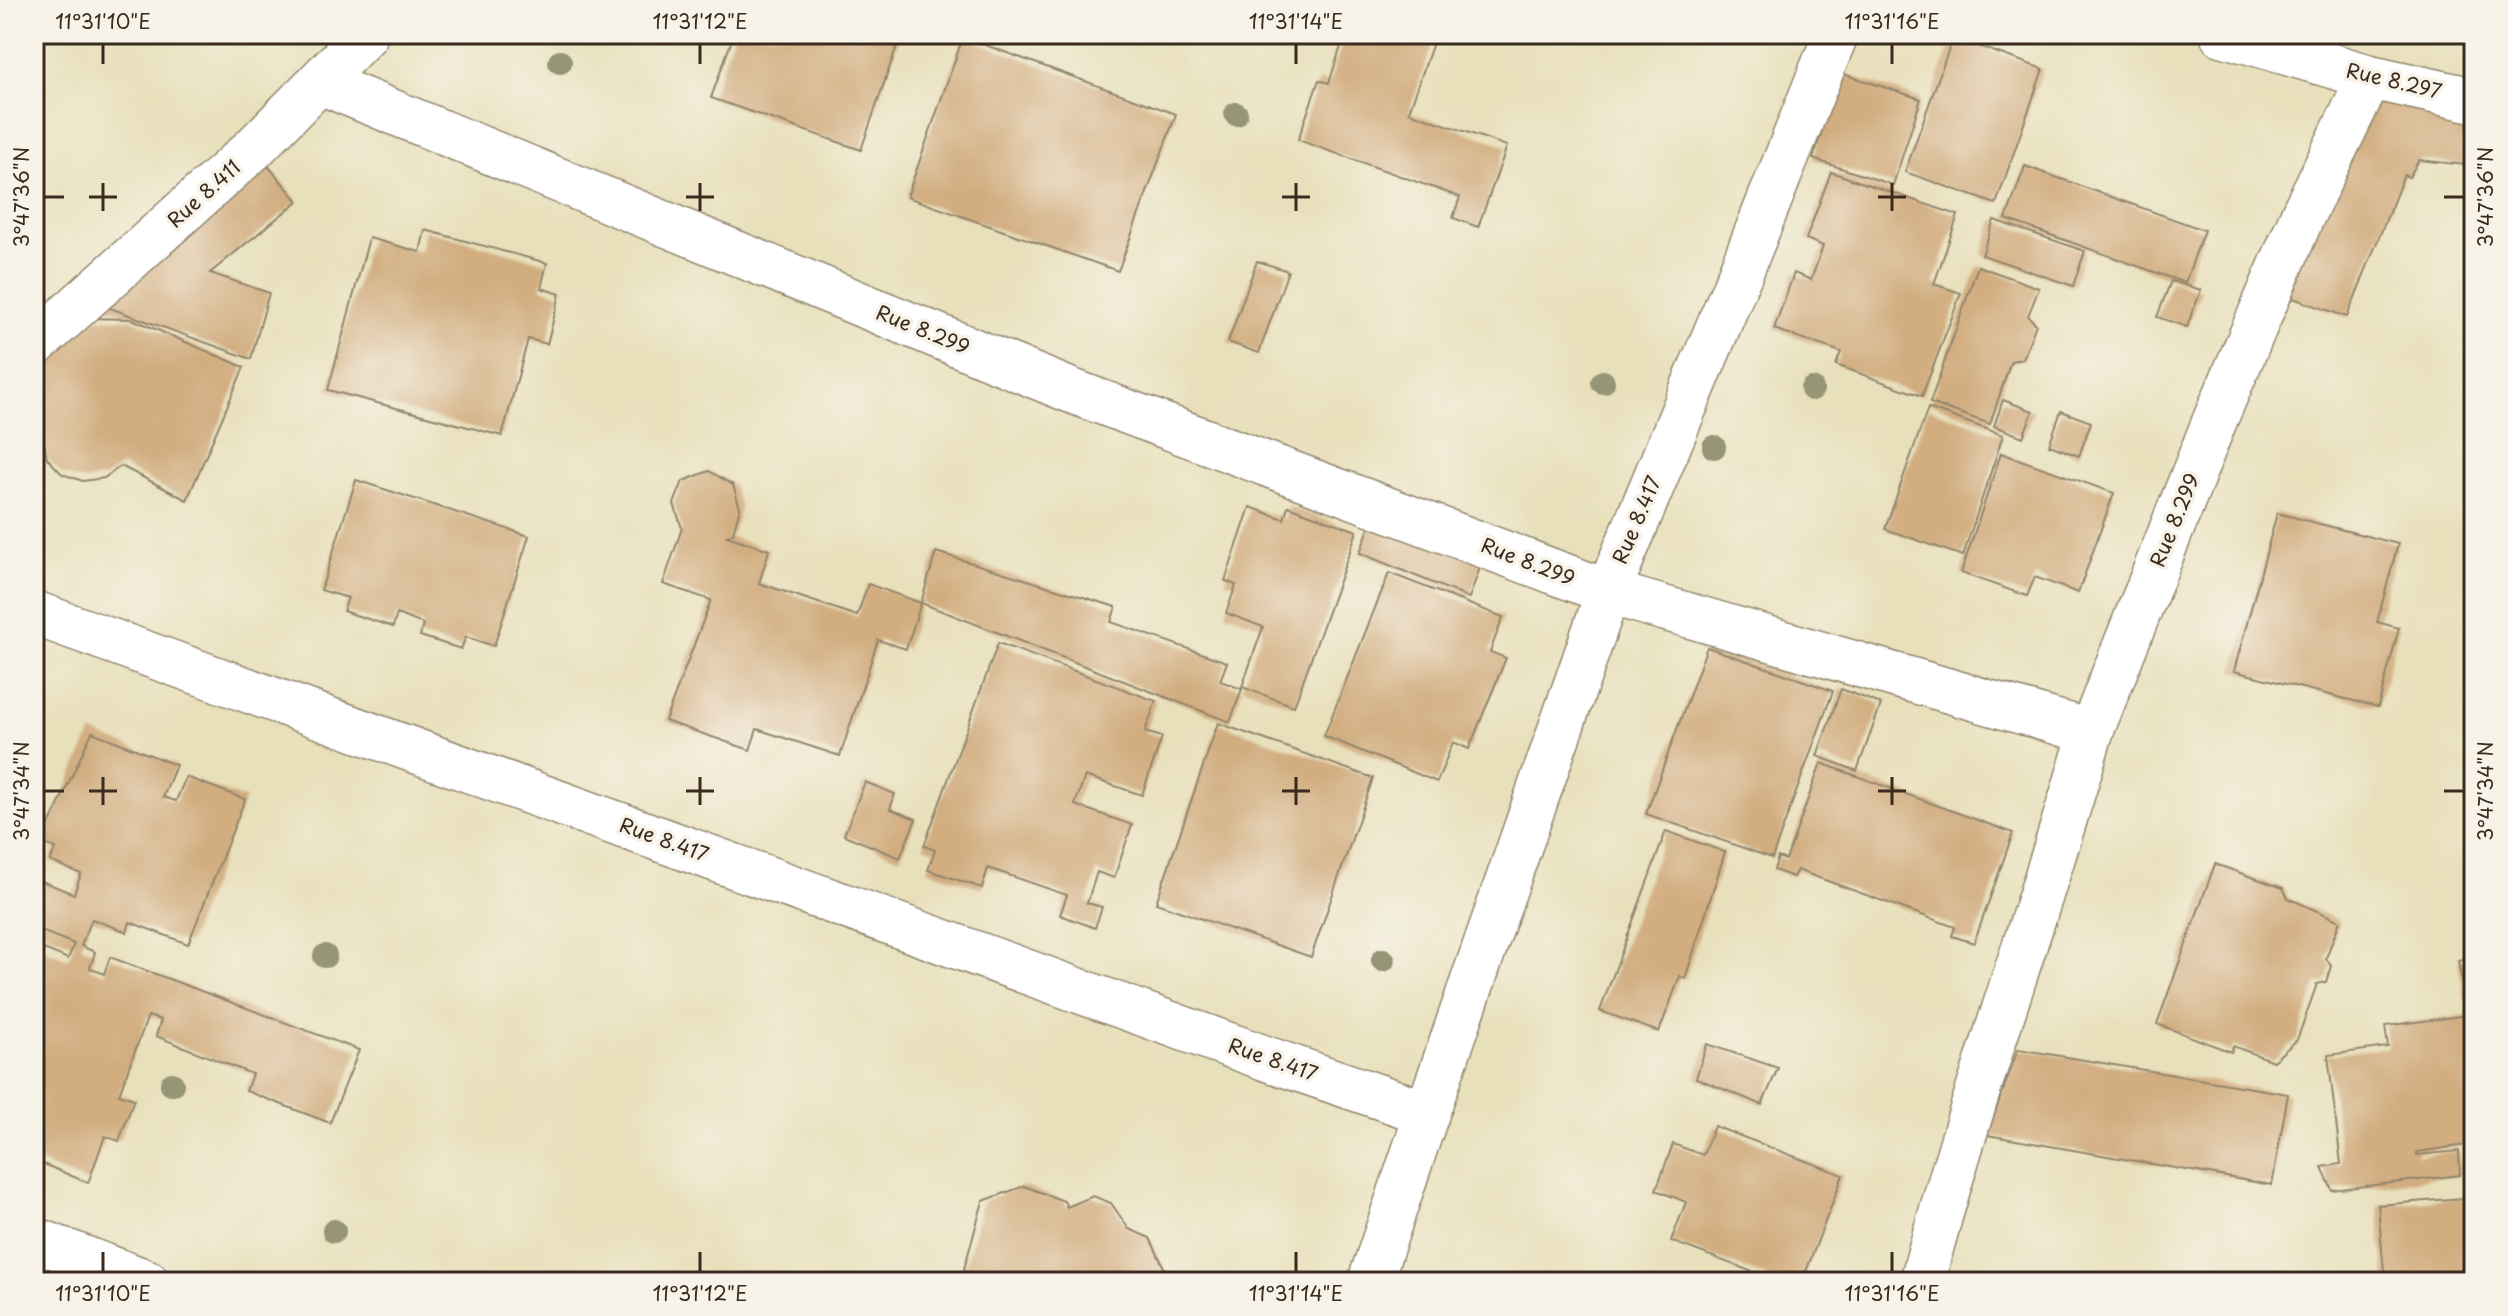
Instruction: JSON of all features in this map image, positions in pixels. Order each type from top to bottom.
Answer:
[{"type":"street","name":"Rue 8.411","points":[[34,345],[253,149],[366,34]]},
{"type":"street","name":"Rue 8.417","points":[[34,613],[1213,1039],[1427,1113],[1608,592],[1836,34]]},
{"type":"street","name":"Rue 8.297","points":[[2222,34],[2370,77],[2474,100]]},
{"type":"street","name":"Rue 8.299","points":[[320,82],[1069,390],[1608,592],[2091,732],[2221,406],[2304,212],[2370,77]]},
{"type":"street","points":[[1922,1282],[1945,1195],[2091,732]]},
{"type":"street","points":[[1370,1282],[1427,1113]]},
{"type":"street","points":[[34,1239],[147,1282]]},
{"type":"building","points":[[734,34],[901,34],[861,150],[711,98]]},
{"type":"building","points":[[1345,34],[1436,34],[1409,112],[1507,146],[1478,227],[1453,218],[1460,197],[1298,140],[1319,80],[1329,83]]},
{"type":"building","points":[[963,37],[1176,114],[1118,271],[907,197]]},
{"type":"building","points":[[1953,37],[2043,69],[1996,204],[1905,172]]},
{"type":"building","points":[[1831,70],[1921,99],[1893,185],[1813,159],[1823,128],[1813,125]]},
{"type":"building","points":[[2395,92],[2474,100],[2474,166],[2419,160],[2409,177],[2404,175],[2347,317],[2284,295],[2358,114]]},
{"type":"building","points":[[247,141],[298,201],[210,273],[269,293],[251,359],[71,294]]},
{"type":"building","points":[[2025,166],[2204,230],[2185,283],[2006,219]]},
{"type":"building","points":[[1831,172],[1958,215],[1934,284],[1961,293],[1922,396],[1836,365],[1841,352],[1774,329],[1794,273],[1811,280],[1823,246],[1806,239]]},
{"type":"building","points":[[1994,220],[2085,251],[2073,286],[1982,255]]},
{"type":"building","points":[[425,230],[547,263],[541,288],[560,294],[547,344],[528,339],[502,436],[328,390],[369,238],[420,252]]},
{"type":"building","points":[[1257,261],[1288,271],[1259,353],[1228,342]]},
{"type":"building","points":[[1978,266],[2039,288],[2028,316],[2036,324],[2023,359],[2011,361],[1990,424],[1930,403]]},
{"type":"building","points":[[2171,281],[2201,290],[2187,327],[2157,317]]},
{"type":"building","points":[[59,305],[86,318],[132,319],[244,367],[187,500],[121,466],[104,478],[83,481],[62,474],[47,458],[41,427],[34,424],[34,372]]},
{"type":"building","points":[[2003,400],[2033,411],[2023,437],[1994,426]]},
{"type":"building","points":[[1928,408],[2003,435],[1963,556],[1885,529]]},
{"type":"building","points":[[2061,411],[2091,422],[2079,456],[2049,445]]},
{"type":"building","points":[[2001,453],[2114,493],[2078,593],[2035,577],[2027,596],[1961,573]]},
{"type":"building","points":[[709,471],[733,485],[740,508],[733,533],[727,536],[769,550],[759,583],[857,616],[868,584],[921,603],[906,649],[878,640],[840,756],[757,729],[750,750],[665,721],[711,600],[663,584],[682,528],[674,504],[683,481]]},
{"type":"building","points":[[356,480],[529,536],[494,646],[466,637],[461,649],[420,636],[423,624],[397,614],[393,627],[343,611],[348,598],[321,590]]},
{"type":"building","points":[[1288,506],[1357,531],[1294,706],[1242,687],[1263,627],[1226,613],[1236,585],[1225,581],[1250,507],[1284,519]]},
{"type":"building","points":[[1376,509],[1485,554],[1469,598],[1360,553]]},
{"type":"building","points":[[2277,513],[2398,544],[2377,622],[2399,628],[2378,707],[2234,671]]},
{"type":"building","points":[[936,552],[1116,607],[1111,622],[1227,662],[1220,681],[1242,689],[1230,722],[921,603]]},
{"type":"building","points":[[1389,573],[1503,617],[1490,652],[1506,658],[1469,749],[1453,742],[1437,782],[1324,736]]},
{"type":"building","points":[[998,643],[1156,701],[1145,732],[1162,737],[1142,795],[1085,776],[1075,805],[1132,825],[1114,878],[1097,872],[1087,903],[1102,907],[1095,928],[1060,915],[1067,895],[988,868],[982,888],[928,870],[935,850],[924,846]]},
{"type":"building","points":[[1707,647],[1833,691],[1772,858],[1646,814]]},
{"type":"building","points":[[1841,689],[1881,704],[1857,771],[1817,756]]},
{"type":"building","points":[[1218,723],[1373,778],[1311,957],[1156,903]]},
{"type":"building","points":[[92,732],[176,765],[163,797],[176,801],[186,777],[245,799],[188,944],[130,922],[127,932],[92,919],[81,946],[95,952],[90,968],[104,974],[110,957],[359,1050],[330,1123],[246,1091],[252,1074],[156,1036],[161,1020],[148,1016],[119,1094],[134,1099],[119,1141],[105,1136],[88,1183],[34,1160],[34,972],[44,949],[68,959],[74,944],[34,928],[34,878],[74,894],[81,874],[50,861],[56,848],[41,843]]},
{"type":"building","points":[[1821,763],[2013,833],[1974,943],[1952,936],[1955,927],[1797,870],[1793,877],[1774,870],[1778,857],[1786,860]]},
{"type":"building","points":[[865,782],[895,794],[890,809],[916,819],[900,858],[844,835]]},
{"type":"building","points":[[1666,831],[1725,852],[1685,979],[1680,976],[1659,1032],[1600,1011]]},
{"type":"building","points":[[2215,864],[2283,888],[2288,898],[2340,921],[2326,958],[2331,966],[2326,982],[2317,984],[2297,1040],[2273,1061],[2233,1046],[2231,1052],[2157,1024]]},
{"type":"building","points":[[2474,957],[2474,1092],[2467,1093],[2474,1144],[2417,1152],[2417,1155],[2459,1151],[2460,1175],[2332,1190],[2322,1167],[2341,1164],[2328,1055],[2388,1047],[2385,1026],[2468,1015],[2458,961]]},
{"type":"building","points":[[1707,1044],[1778,1068],[1762,1105],[1696,1078]]},
{"type":"building","points":[[2018,1049],[2288,1094],[2272,1185],[1987,1135]]},
{"type":"building","points":[[1714,1126],[1843,1175],[1802,1282],[1779,1282],[1671,1241],[1686,1202],[1656,1190],[1673,1144],[1703,1155]]},
{"type":"building","points":[[1024,1186],[1064,1201],[1067,1207],[1093,1196],[1111,1203],[1129,1229],[1150,1238],[1169,1278],[1167,1282],[968,1282],[964,1269],[983,1201]]},
{"type":"building","points":[[2474,1197],[2474,1282],[2385,1282],[2378,1205]]}]
